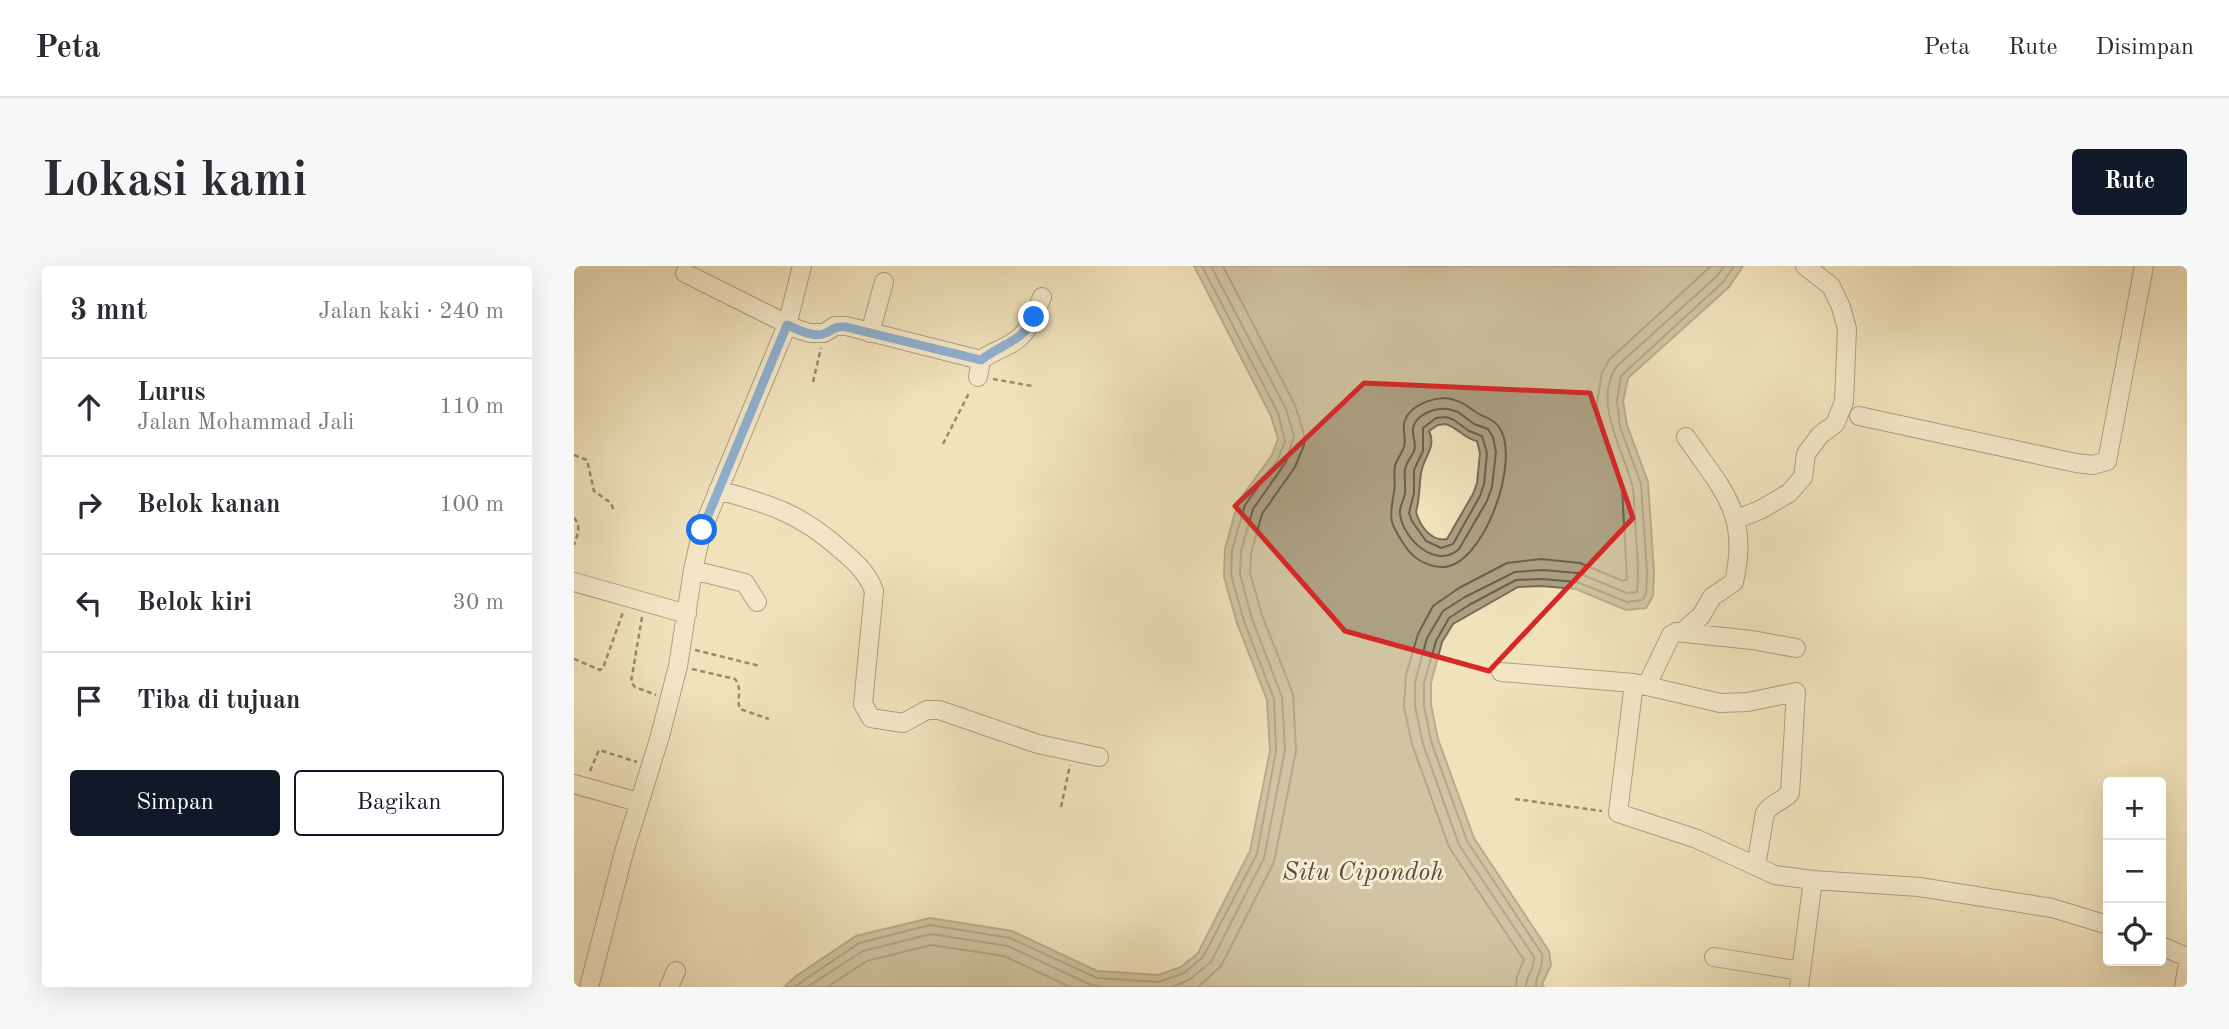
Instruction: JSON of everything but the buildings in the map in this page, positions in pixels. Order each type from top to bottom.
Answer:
[{"type":"street","points":[[589,987],[638,802],[670,700],[702,530],[787,325],[802,266]]},
{"type":"street","points":[[1737,519],[1760,510],[1789,493],[1803,477],[1806,454],[1820,435],[1835,424],[1844,402],[1847,329],[1841,307],[1831,286],[1805,266]]},
{"type":"street","points":[[1859,416],[2076,463],[2102,464],[2107,461],[2144,266]]},
{"type":"street","points":[[685,274],[810,334],[824,334],[835,326],[870,333],[980,368],[1024,333],[1030,326],[1042,297]]},
{"type":"street","points":[[870,333],[884,282]]},
{"type":"street","points":[[1682,632],[1701,616],[1712,597],[1734,582],[1740,538],[1737,519],[1726,497],[1686,437]]},
{"type":"street","points":[[718,490],[767,503],[809,523],[856,562],[871,582],[874,591],[863,704],[872,718],[903,723],[927,710],[939,710],[1038,744],[1098,757]]},
{"type":"street","points":[[693,570],[745,583],[757,602]]},
{"type":"street","points":[[574,582],[687,614]]},
{"type":"street","points":[[1796,648],[1682,632],[1671,635],[1640,684],[1618,813],[1697,839],[1775,875],[1919,887],[2052,908],[2103,923]]},
{"type":"street","points":[[1501,672],[1640,684],[1720,703],[1748,702],[1796,692],[1790,793],[1769,806],[1765,813],[1756,866]]},
{"type":"street","points":[[579,785],[638,802]]},
{"type":"street","points":[[1714,957],[1800,979],[1813,880]]},
{"type":"street","points":[[2166,948],[2187,957]]},
{"type":"street","points":[[2184,987],[2187,970]]},
{"type":"path","points":[[813,382],[824,334]]},
{"type":"path","points":[[943,444],[980,368],[1032,387]]},
{"type":"path","points":[[574,455],[587,460],[594,491],[611,503],[614,511]]},
{"type":"path","points":[[574,518],[579,529],[574,545]]},
{"type":"path","points":[[574,659],[600,670],[603,668],[627,598]]},
{"type":"path","points":[[645,603],[631,682],[635,687],[670,700]]},
{"type":"path","points":[[682,647],[760,666]]},
{"type":"path","points":[[678,666],[735,680],[740,688],[740,709],[769,719]]},
{"type":"path","points":[[579,785],[599,750],[650,766]]},
{"type":"path","points":[[1061,807],[1073,751]]},
{"type":"path","points":[[1515,799],[1618,813]]},
{"type":"highlighted area","points":[[1364,383],[1590,393],[1633,518],[1489,671],[1345,631],[1235,506]]},
{"type":"water","name":"Situ Cipondoh","points":[[1194,266],[1743,266],[1729,287],[1628,378],[1623,401],[1627,425],[1648,482],[1654,572],[1653,596],[1646,608],[1626,610],[1576,589],[1518,587],[1453,624],[1442,642],[1431,683],[1431,705],[1438,739],[1474,838],[1549,951],[1551,965],[1542,984],[1544,987],[784,987],[856,936],[930,918],[1012,931],[1097,971],[1158,975],[1181,967],[1198,953],[1250,851],[1270,751],[1267,700],[1237,623],[1224,577],[1225,549],[1238,502],[1272,455],[1278,439],[1271,416]],"holes":[[[1438,425],[1450,426],[1477,441],[1480,453],[1473,494],[1447,539],[1441,539],[1427,532],[1416,512],[1422,468],[1431,447],[1429,431]]]},
{"type":"route","points":[[702,530],[787,325],[810,334],[824,334],[835,326],[846,327],[981,360],[1015,342],[1030,326],[1034,317]]}]
